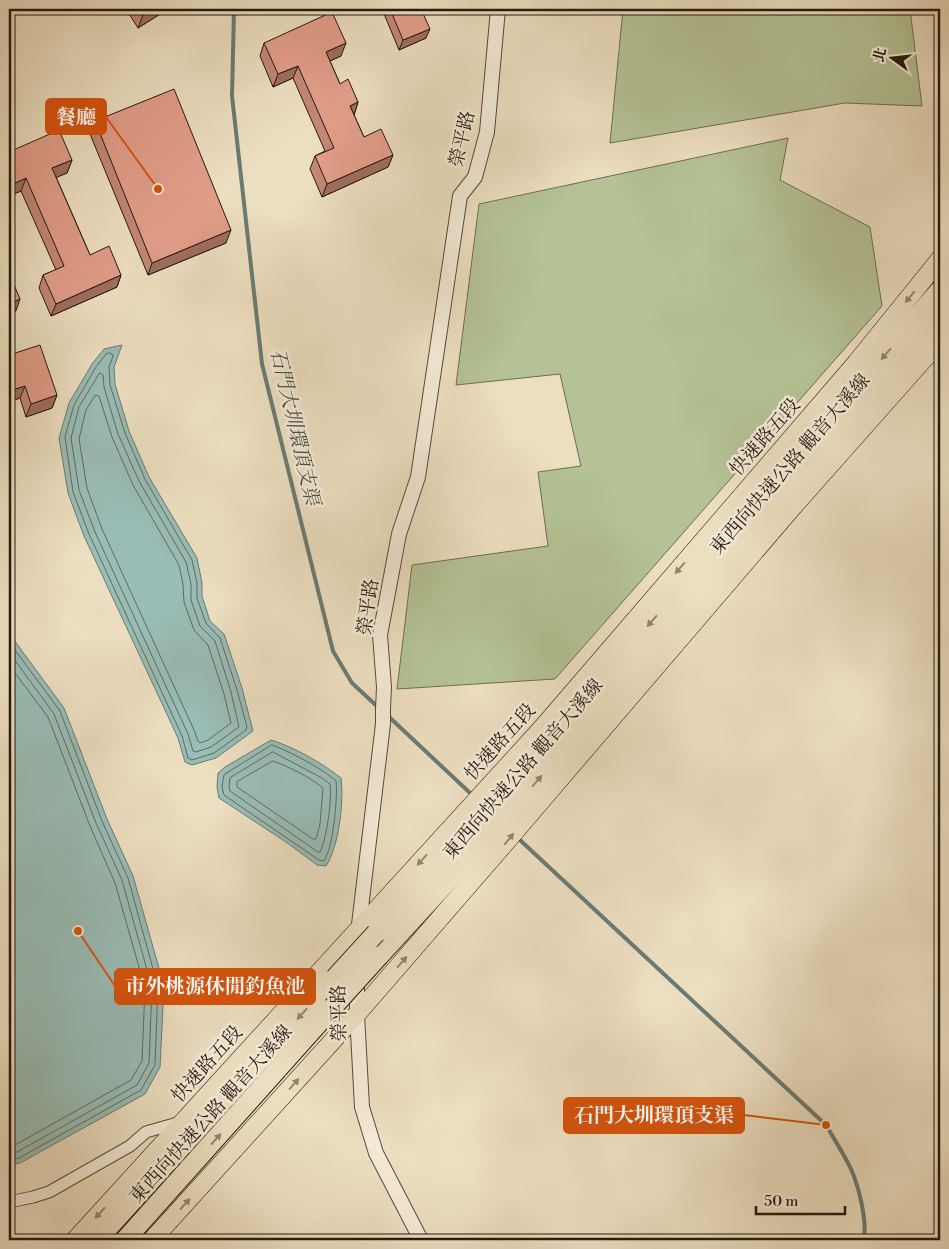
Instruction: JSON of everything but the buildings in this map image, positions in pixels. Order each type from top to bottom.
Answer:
[{"type":"highway","name":"東西向快速公路 觀音大溪線","points":[[125,1240],[379,956],[940,290]]},
{"type":"highway","name":"東西向快速公路 觀音大溪線","points":[[97,1240],[367,931],[495,816],[940,315]]},
{"type":"main road","name":"快速路五段","points":[[75,1240],[183,1122],[367,931],[856,363],[940,259]]},
{"type":"main road","points":[[152,1240],[357,1014],[792,508],[940,341]]},
{"type":"street","name":"榮平路","points":[[421,1240],[376,1153],[362,1108],[357,1014],[367,931],[383,724],[384,687],[380,635],[399,534],[418,478],[460,196],[475,177],[487,132],[498,9]]},
{"type":"street","points":[[9,1202],[48,1192],[130,1146],[146,1132],[183,1122]]},
{"type":"green space","points":[[623,9],[910,9],[922,106],[845,103],[610,143]]},
{"type":"green space","points":[[788,138],[780,180],[870,227],[882,306],[555,679],[397,689],[412,565],[548,546],[538,472],[581,466],[560,374],[456,385],[479,204]]},
{"type":"water","points":[[122,345],[114,367],[115,384],[129,431],[149,477],[197,558],[202,583],[202,596],[210,621],[224,634],[242,688],[253,731],[216,758],[192,765],[185,762],[178,738],[84,536],[68,493],[59,438],[69,403],[92,364],[104,349]]},
{"type":"water","points":[[9,635],[64,708],[107,819],[133,876],[164,986],[160,1067],[145,1094],[20,1163],[9,1165]]},
{"type":"water","points":[[271,740],[307,756],[341,778],[342,799],[337,836],[331,857],[326,866],[317,865],[219,798],[217,787],[218,773]]},
{"type":"waterway","name":"石門大圳環頂支渠","points":[[234,9],[232,96],[262,364],[333,651],[352,683],[380,709]]},
{"type":"waterway","name":"石門大圳環頂支渠","points":[[387,715],[469,792]]},
{"type":"waterway","name":"石門大圳環頂支渠","points":[[521,841],[826,1125],[848,1163],[857,1185],[862,1204],[864,1240]]},
{"type":"place","name":"餐廳","points":[[158,189]]},
{"type":"place","name":"市外桃源休閒釣魚池","points":[[78,931]]},
{"type":"place","name":"石門大圳環頂支渠","points":[[826,1125]]}]
